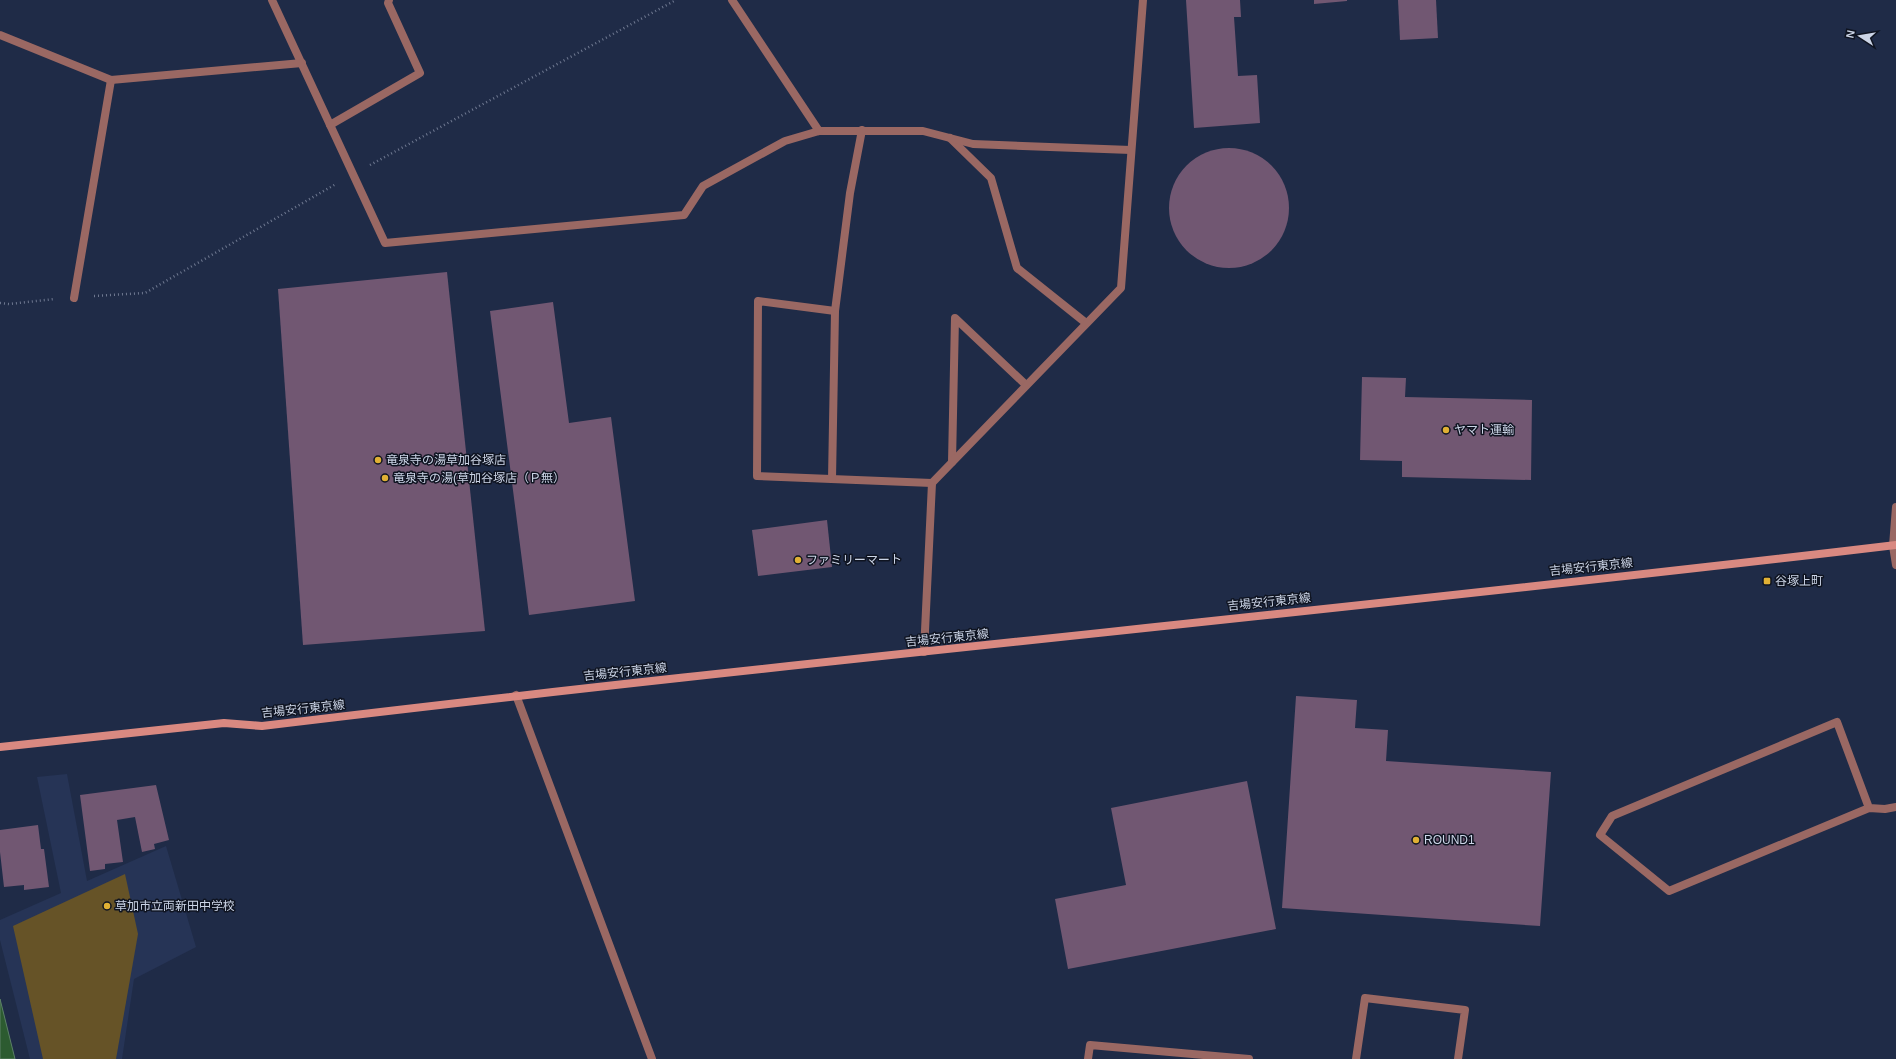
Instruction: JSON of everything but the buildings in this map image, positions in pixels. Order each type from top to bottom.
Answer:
[{"type":"main road","name":"吉場安行東京線","points":[[0,747],[224,724],[262,726],[516,695],[924,652],[1894,545]]},
{"type":"street","points":[[272,0],[385,243],[684,215],[703,186],[785,142],[819,131],[923,130],[973,144],[1131,150]]},
{"type":"street","points":[[330,125],[420,73],[388,2],[389,0]]},
{"type":"street","points":[[732,0],[819,131]]},
{"type":"street","points":[[924,652],[932,483],[1121,288],[1143,0]]},
{"type":"street","points":[[0,35],[111,80],[302,63]]},
{"type":"street","points":[[74,298],[111,80]]},
{"type":"street","points":[[832,479],[835,311],[850,193],[862,130]]},
{"type":"street","points":[[950,138],[991,178],[1017,268],[1086,323]]},
{"type":"street","points":[[835,311],[758,301],[757,476],[932,483]]},
{"type":"street","points":[[952,462],[955,318],[1026,385]]},
{"type":"street","points":[[1896,507],[1894,545],[1896,565]]},
{"type":"street","points":[[516,695],[652,1059]]},
{"type":"street","points":[[1869,808],[1837,722],[1612,816],[1600,835],[1669,890],[1869,808],[1896,808]]},
{"type":"street","points":[[1356,1059],[1364,998],[1465,1010],[1458,1059]]},
{"type":"street","points":[[1088,1059],[1090,1045],[1250,1059]]},
{"type":"shaded area","name":"草加市立両新田中学校","points":[[67,774],[87,881],[166,846],[196,947],[134,979],[122,1059],[30,1059],[0,940],[0,920],[61,893],[37,777]]},
{"type":"shaded area","points":[[125,874],[138,934],[116,1059],[43,1059],[13,926]]},
{"type":"shaded area","points":[[0,999],[15,1059],[0,1059]]},
{"type":"place","name":"ヤマト運輸","points":[[1446,430]]},
{"type":"place","name":"竜泉寺の湯草加谷塚店","points":[[378,460]]},
{"type":"place","name":"竜泉寺の湯(草加谷塚店（Ｐ無）","points":[[385,478]]},
{"type":"place","name":"ファミリーマート","points":[[798,560]]},
{"type":"place","name":"谷塚上町","points":[[1767,581]]},
{"type":"place","name":"ROUND1","points":[[1416,840]]},
{"type":"place","name":"草加市立両新田中学校","points":[[107,906]]}]
